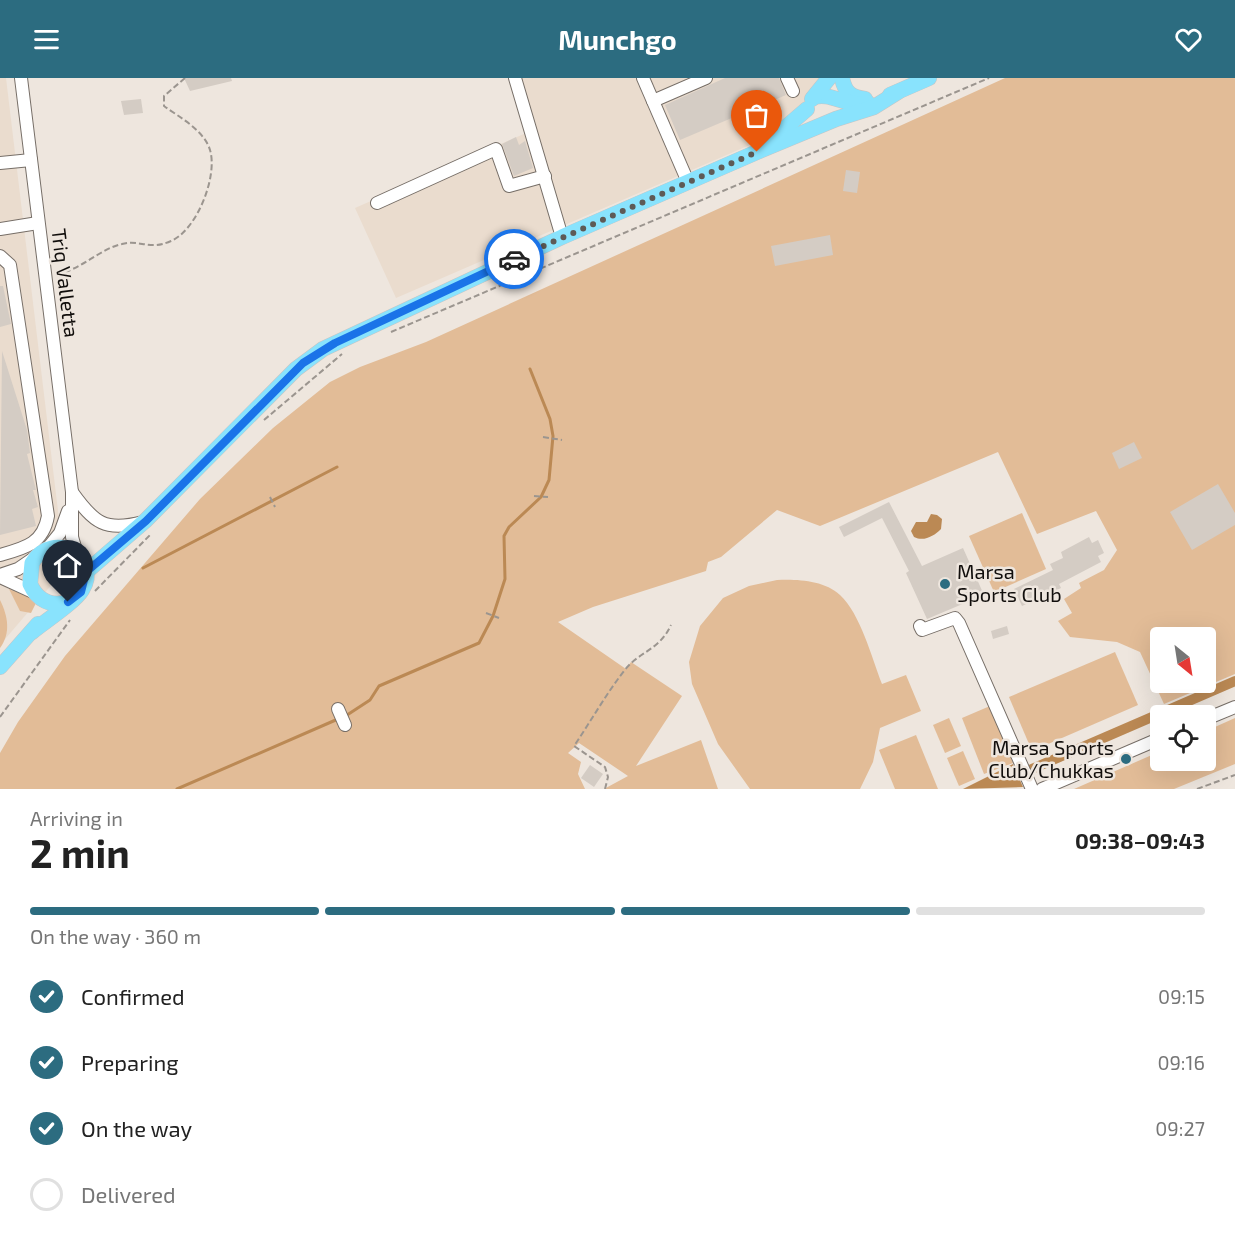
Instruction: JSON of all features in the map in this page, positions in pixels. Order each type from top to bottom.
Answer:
[{"type":"main road","points":[[81,561],[114,550],[150,526],[312,356],[562,237],[820,126],[827,105],[831,78]]},
{"type":"main road","points":[[842,78],[844,89],[853,97],[865,99],[929,78]]},
{"type":"main road","points":[[757,152],[827,105],[874,107],[898,92],[929,78]]},
{"type":"main road","points":[[820,126],[812,120],[827,105]]},
{"type":"main road","points":[[0,667],[44,616],[39,596],[29,573],[41,554],[62,547],[81,561]]},
{"type":"main road","points":[[32,632],[71,608],[81,592],[81,561]]},
{"type":"main road","points":[[39,596],[71,608]]},
{"type":"street","name":"Triq Valletta","points":[[21,78],[72,492],[72,537],[81,561]]},
{"type":"street","points":[[515,78],[562,237]]},
{"type":"street","points":[[643,78],[688,182]]},
{"type":"street","points":[[653,101],[706,78]]},
{"type":"street","points":[[787,78],[792,92]]},
{"type":"street","points":[[377,203],[496,149],[509,186],[545,176]]},
{"type":"street","points":[[0,163],[31,160]]},
{"type":"street","points":[[1,230],[38,224]]},
{"type":"street","points":[[0,256],[10,265],[48,516],[45,530],[34,544],[0,555]]},
{"type":"street","name":"Triq Valletta","points":[[41,554],[64,524],[72,492]]},
{"type":"street","points":[[72,492],[91,516],[103,524],[121,527],[150,526]]},
{"type":"street","points":[[0,576],[18,569],[41,554]]},
{"type":"street","points":[[0,576],[39,596]]},
{"type":"street","points":[[920,626],[922,630],[956,618],[1032,789]]},
{"type":"street","points":[[1216,715],[1235,707]]},
{"type":"street","points":[[338,709],[345,725]]},
{"type":"street","points":[[1042,789],[1150,743]]},
{"type":"path","points":[[44,276],[62,273],[122,244],[153,248],[173,241],[183,234],[198,215],[210,174],[210,150],[204,138],[164,106],[164,96],[185,78]]},
{"type":"path","points":[[389,333],[989,78]]},
{"type":"path","points":[[261,423],[345,352]]},
{"type":"path","points":[[543,437],[562,440]]},
{"type":"path","points":[[534,496],[548,497]]},
{"type":"path","points":[[270,497],[275,507]]},
{"type":"path","points":[[89,597],[150,526]]},
{"type":"path","points":[[0,717],[71,608]]},
{"type":"path","points":[[486,613],[500,618]]},
{"type":"path","points":[[604,789],[608,777],[605,767],[574,746],[625,670],[636,659],[655,648],[671,625]]},
{"type":"path","points":[[1197,789],[1235,775]]},
{"type":"shaded area","points":[[0,78],[6,78],[65,569],[0,645]]},
{"type":"shaded area","points":[[509,78],[819,78],[803,103],[759,141],[396,298],[355,208],[526,133]]},
{"type":"shaded area","points":[[1005,78],[1235,78],[1235,674],[1216,682],[1216,627],[1150,627],[1150,674],[1140,652],[1117,642],[1070,637],[1058,621],[1072,613],[1064,599],[1081,588],[1079,583],[1104,570],[1117,550],[1096,511],[1037,534],[998,452],[820,526],[777,510],[721,557],[708,562],[706,571],[593,607],[558,622],[626,669],[631,662],[682,696],[636,766],[701,740],[718,789],[604,789],[628,776],[579,743],[568,753],[581,762],[578,774],[585,789],[0,789],[0,753],[18,722],[65,656],[200,499],[273,428],[330,382],[360,367],[426,342]]},
{"type":"shaded area","points":[[1022,513],[1046,569],[994,592],[969,536]]},
{"type":"shaded area","points":[[931,514],[942,519],[941,529],[929,538],[914,537],[911,531],[916,522],[927,522]]},
{"type":"shaded area","points":[[777,580],[818,583],[840,595],[854,613],[882,684],[906,675],[921,711],[880,728],[873,762],[860,789],[750,789],[718,744],[692,684],[689,662],[700,626],[723,598],[749,586]]},
{"type":"shaded area","points":[[9,589],[32,598],[36,603],[31,613],[20,611]]},
{"type":"shaded area","points":[[0,600],[5,612],[7,630],[0,648]]},
{"type":"shaded area","points":[[1115,652],[1138,705],[1032,751],[1009,697]]},
{"type":"shaded area","points":[[1159,693],[1190,693],[1164,704]]},
{"type":"shaded area","points":[[990,706],[1013,763],[984,774],[962,718]]},
{"type":"shaded area","points":[[949,718],[961,746],[945,753],[933,725]]},
{"type":"shaded area","points":[[1235,718],[1235,764],[1174,789],[1074,789],[1150,756],[1150,771],[1216,771],[1216,727]]},
{"type":"shaded area","points":[[916,735],[938,789],[895,789],[879,750]]},
{"type":"shaded area","points":[[963,751],[975,779],[959,786],[947,758]]},
{"type":"shaded area","points":[[1013,764],[1023,787],[963,789]]},
{"type":"building","points":[[184,78],[231,78],[232,81],[190,91]]},
{"type":"building","points":[[725,78],[779,78],[786,95],[680,140],[665,105]]},
{"type":"building","points":[[141,99],[143,113],[124,115],[121,101]]},
{"type":"building","points":[[516,137],[519,145],[525,141],[533,168],[514,176],[502,144]]},
{"type":"building","points":[[846,170],[860,172],[857,193],[843,191]]},
{"type":"building","points":[[830,235],[833,255],[775,266],[771,246]]},
{"type":"building","points":[[0,286],[3,286],[11,324],[0,327]]},
{"type":"building","points":[[2,351],[27,430],[30,453],[27,454],[38,507],[32,509],[36,526],[0,535]]},
{"type":"building","points":[[1134,442],[1142,458],[1119,469],[1112,453]]},
{"type":"building","points":[[1218,484],[1235,513],[1235,525],[1192,550],[1170,512]]},
{"type":"building","name":"Marsa Sports Club","points":[[889,502],[922,566],[963,548],[984,595],[927,619],[906,573],[909,571],[882,518],[844,537],[839,527]]},
{"type":"building","points":[[1089,537],[1092,543],[1098,540],[1104,553],[1098,556],[1101,562],[1059,584],[1061,588],[1022,606],[1014,589],[1053,570],[1050,564],[1063,558],[1061,552]]},
{"type":"building","points":[[1007,626],[1009,634],[993,639],[991,631]]},
{"type":"building","points":[[590,765],[603,774],[594,787],[581,778]]},
{"type":"waterway","points":[[344,717],[370,700],[379,686],[479,643],[493,616],[505,579],[504,536],[509,527],[541,497],[549,480],[553,436],[550,419],[530,369]]},
{"type":"waterway","points":[[143,568],[337,467]]},
{"type":"waterway","points":[[1018,775],[1235,681]]},
{"type":"waterway","points":[[177,789],[338,719]]},
{"type":"way so far","points":[[514,259],[757,152]]},
{"type":"place","name":"Marsa Sports Club","points":[[945,584]]},
{"type":"place","name":"Marsa Sports Club/Chukkas","points":[[1126,759]]},
{"type":"route","points":[[68,602],[81,592],[86,572],[146,521],[296,369],[312,356],[514,259]]}]
